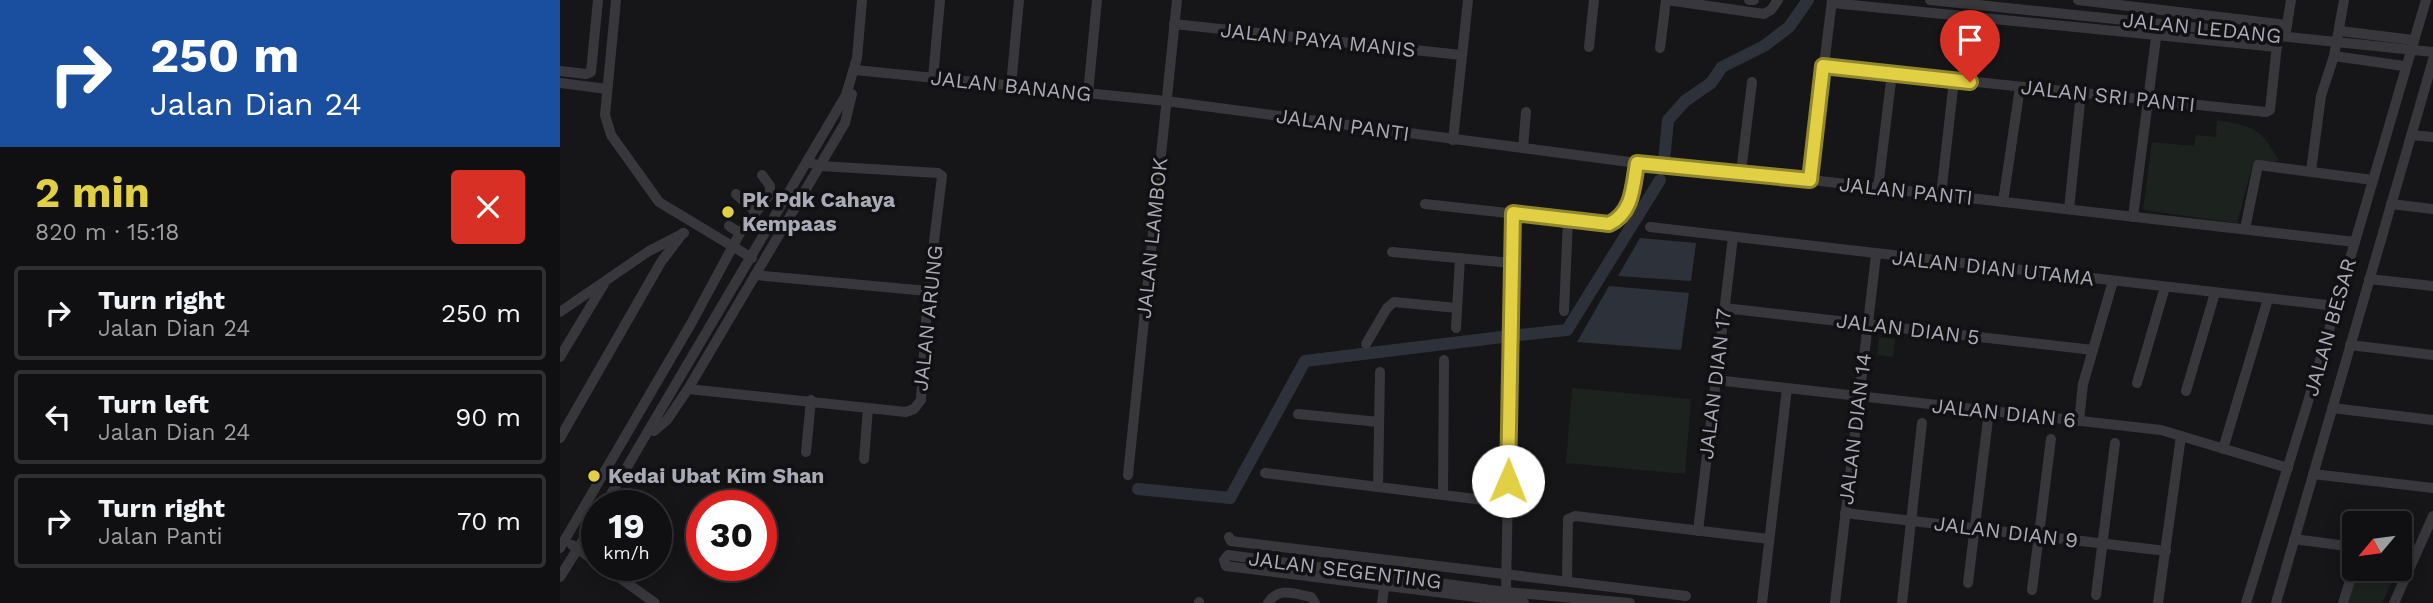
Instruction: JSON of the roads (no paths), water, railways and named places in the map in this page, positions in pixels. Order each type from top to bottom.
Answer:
[{"type":"street","points":[[560,71],[586,74],[591,72],[598,0]]},
{"type":"street","points":[[616,0],[607,89],[606,124],[611,135],[650,193],[698,227],[752,258]]},
{"type":"street","points":[[648,436],[667,420],[688,389],[845,123],[855,70],[862,0]]},
{"type":"street","points":[[933,78],[940,0]]},
{"type":"street","points":[[1011,86],[1019,0]]},
{"type":"street","points":[[1088,94],[1097,0]]},
{"type":"street","name":"JALAN LAMBOK","points":[[1128,475],[1177,0]]},
{"type":"street","points":[[1453,140],[1468,0]]},
{"type":"street","points":[[1588,47],[1594,0]]},
{"type":"street","points":[[1660,48],[1666,0],[1766,14],[1778,0]]},
{"type":"street","name":"JALAN LEDANG","points":[[1930,0],[2280,40],[2411,45],[2433,52]]},
{"type":"street","points":[[2078,0],[2165,5],[2287,25]]},
{"type":"street","points":[[1810,180],[1832,1],[2156,36],[2280,40],[2287,25],[2291,0]]},
{"type":"street","points":[[2311,171],[2321,96],[2340,31],[2344,0]]},
{"type":"street","name":"JALAN BESAR","points":[[2246,603],[2355,242],[2404,66],[2426,0]]},
{"type":"street","points":[[1994,19],[1996,7]]},
{"type":"street","name":"JALAN PAYA MANIS","points":[[1174,24],[1461,55]]},
{"type":"street","points":[[2133,217],[2158,24]]},
{"type":"street","points":[[2340,31],[2411,45]]},
{"type":"street","name":"JALAN SRI PANTI","points":[[1823,66],[2266,112],[2270,110],[2280,40]]},
{"type":"street","points":[[2334,56],[2404,66]]},
{"type":"street","name":"JALAN BESAR","points":[[2276,603],[2432,64]]},
{"type":"street","points":[[614,490],[846,95],[855,70]]},
{"type":"street","name":"JALAN BANANG","points":[[855,70],[1166,101]]},
{"type":"street","points":[[1878,188],[1892,73]]},
{"type":"street","points":[[1941,195],[1954,80]]},
{"type":"street","points":[[1741,172],[1752,82]]},
{"type":"street","points":[[560,83],[607,89]]},
{"type":"street","points":[[2004,202],[2020,87]]},
{"type":"street","points":[[2069,209],[2081,93]]},
{"type":"street","name":"JALAN PANTI","points":[[1166,101],[1637,163],[1741,172],[2355,242]]},
{"type":"street","points":[[1523,148],[1526,112]]},
{"type":"street","points":[[2411,135],[2433,137]]},
{"type":"street","name":"JALAN ARUNG","points":[[688,389],[906,412],[914,409],[921,400],[928,291],[942,176],[938,173],[821,166],[807,162]]},
{"type":"street","points":[[1424,204],[1609,224],[1615,221],[1631,199],[1637,163]]},
{"type":"street","points":[[2245,229],[2258,164],[2372,180]]},
{"type":"street","points":[[581,551],[561,543],[692,322],[732,246],[770,194],[770,186],[762,175]]},
{"type":"street","points":[[736,194],[756,212]]},
{"type":"street","points":[[2391,204],[2433,209]]},
{"type":"street","points":[[1507,598],[1513,213]]},
{"type":"street","points":[[1564,310],[1567,219]]},
{"type":"street","points":[[729,226],[740,233]]},
{"type":"street","points":[[560,312],[649,251],[698,227]]},
{"type":"street","name":"JALAN DIAN UTAMA","points":[[1650,227],[2336,306]]},
{"type":"street","points":[[560,438],[661,262],[683,233]]},
{"type":"street","name":"JALAN DIAN 17","points":[[1698,531],[1732,237]]},
{"type":"street","points":[[649,251],[661,262]]},
{"type":"street","points":[[1392,252],[1513,263]]},
{"type":"street","name":"JALAN DIAN 14","points":[[1835,603],[1876,255]]},
{"type":"street","points":[[1456,328],[1460,258]]},
{"type":"street","points":[[755,275],[928,291]]},
{"type":"street","points":[[560,357],[607,279]]},
{"type":"street","points":[[2369,279],[2433,286]]},
{"type":"street","points":[[2079,421],[2083,384],[2113,281]]},
{"type":"street","points":[[2137,383],[2165,287]]},
{"type":"street","points":[[2186,391],[2215,293]]},
{"type":"street","points":[[2223,449],[2267,299]]},
{"type":"street","points":[[1366,344],[1387,308],[1394,302],[1457,308]]},
{"type":"street","points":[[572,304],[583,318]]},
{"type":"street","name":"JALAN DIAN 5","points":[[1724,308],[2093,351]]},
{"type":"street","points":[[2350,345],[2433,355]]},
{"type":"street","points":[[1443,495],[1444,360]]},
{"type":"street","points":[[1378,487],[1380,372]]},
{"type":"street","name":"JALAN DIAN 6","points":[[1716,380],[2161,430],[2288,468]]},
{"type":"street","points":[[1762,603],[1787,388]]},
{"type":"street","points":[[806,452],[811,400]]},
{"type":"street","points":[[864,459],[868,408]]},
{"type":"street","points":[[2332,408],[2433,420]]},
{"type":"street","points":[[1968,583],[1989,411]]},
{"type":"street","points":[[1298,414],[1379,422]]},
{"type":"street","points":[[1902,603],[1922,423]]},
{"type":"street","points":[[2158,603],[2181,436]]},
{"type":"street","points":[[2032,590],[2051,439]]},
{"type":"street","points":[[2096,595],[2115,443]]},
{"type":"street","points":[[1265,473],[1508,503]]},
{"type":"street","points":[[2313,474],[2433,488]]},
{"type":"street","name":"JALAN DIAN 9","points":[[1846,513],[2166,551]]},
{"type":"street","points":[[2394,603],[2433,516]]},
{"type":"street","points":[[1567,580],[1568,519],[1571,517],[1769,539]]},
{"type":"street","points":[[1229,537],[1231,541],[1686,596]]},
{"type":"street","points":[[2294,539],[2342,545]]},
{"type":"street","points":[[560,577],[581,544]]},
{"type":"street","name":"JALAN SEGENTING","points":[[1227,561],[1507,598],[1630,603]]},
{"type":"street","points":[[1382,603],[1385,580]]},
{"type":"street","points":[[624,581],[655,603]]},
{"type":"street","points":[[2343,603],[2350,581]]},
{"type":"street","points":[[1268,603],[1272,596],[1282,592],[1311,597],[1315,603]]},
{"type":"street","name":"JALAN SEGENTING","points":[[1507,598],[1524,603]]},
{"type":"waterway","points":[[1664,161],[1668,120],[1685,101],[1711,83],[1722,67],[1764,46],[1789,27],[1808,0]]},
{"type":"waterway","points":[[1519,335],[1567,330],[1660,180]]},
{"type":"waterway","points":[[1138,489],[1230,498],[1305,361],[1502,337]]},
{"type":"place","name":"Pk Pdk Cahaya Kempaas","points":[[728,212]]},
{"type":"place","name":"Kedai Ubat Kim Shan","points":[[594,476]]}]
